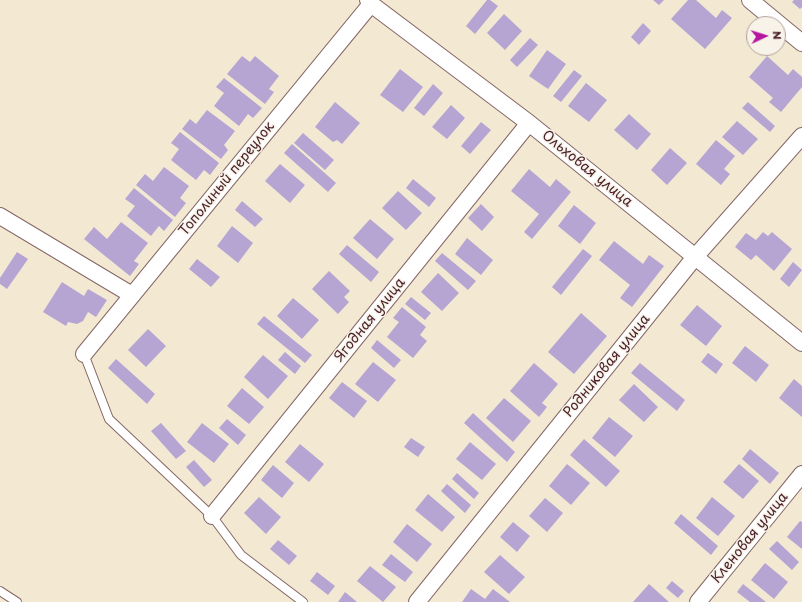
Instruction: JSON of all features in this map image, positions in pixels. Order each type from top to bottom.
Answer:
[{"type":"street","points":[[750,0],[802,43]]},
{"type":"street","name":"Ольховая улица","points":[[369,2],[529,123],[802,343]]},
{"type":"street","name":"Тополиный переулок","points":[[84,354],[369,2]]},
{"type":"street","name":"Ягодная улица","points":[[212,516],[529,123]]},
{"type":"street","name":"Родниковая улица","points":[[417,602],[695,257],[802,136]]},
{"type":"street","points":[[0,216],[132,295]]},
{"type":"street","name":"Кленовая улица","points":[[698,602],[802,474]]},
{"type":"lane","points":[[84,354],[109,419],[212,516],[241,555],[302,602]]},
{"type":"lane","points":[[0,591],[17,602]]},
{"type":"building","points":[[487,0],[490,0],[498,6],[475,34],[466,26]]},
{"type":"building","points":[[653,0],[664,0],[659,5]]},
{"type":"building","points":[[688,0],[696,0],[716,18],[722,10],[732,18],[705,49],[671,19]]},
{"type":"building","points":[[794,0],[802,0],[802,7],[800,9],[792,2]]},
{"type":"building","points":[[504,14],[522,31],[505,50],[487,33]]},
{"type":"building","points":[[643,23],[651,31],[639,45],[631,37]]},
{"type":"building","points":[[530,38],[538,45],[517,67],[510,60]]},
{"type":"building","points":[[547,50],[566,64],[548,89],[529,76]]},
{"type":"building","points":[[242,56],[250,62],[255,56],[279,76],[269,89],[274,92],[265,104],[227,74]]},
{"type":"building","points":[[767,56],[788,75],[793,69],[802,77],[802,87],[781,112],[769,102],[773,98],[749,77]]},
{"type":"building","points":[[400,69],[423,87],[403,112],[380,95]]},
{"type":"building","points":[[574,70],[582,76],[561,102],[553,96]]},
{"type":"building","points":[[224,78],[262,108],[253,118],[248,114],[239,126],[214,106],[224,93],[216,87]]},
{"type":"building","points":[[586,83],[607,100],[589,122],[568,106]]},
{"type":"building","points":[[433,84],[443,93],[424,116],[414,108]]},
{"type":"building","points":[[335,102],[360,123],[342,144],[337,140],[333,142],[315,127]]},
{"type":"building","points":[[748,102],[775,126],[770,132],[742,108]]},
{"type":"building","points":[[451,105],[465,118],[447,139],[432,127]]},
{"type":"building","points":[[207,110],[235,131],[224,145],[228,150],[221,159],[182,129],[190,119],[196,124]]},
{"type":"building","points":[[629,114],[651,134],[637,150],[614,130]]},
{"type":"building","points":[[737,121],[758,139],[743,155],[722,137]]},
{"type":"building","points":[[481,122],[491,130],[470,154],[461,146]]},
{"type":"building","points":[[180,132],[219,163],[210,175],[204,170],[196,180],[171,160],[179,149],[171,143]]},
{"type":"building","points":[[303,133],[334,160],[325,170],[294,143]]},
{"type":"building","points":[[716,140],[735,156],[724,169],[730,174],[721,185],[696,164]]},
{"type":"building","points":[[292,144],[336,183],[328,192],[284,153]]},
{"type":"building","points":[[670,148],[687,163],[667,185],[651,170]]},
{"type":"building","points":[[280,164],[305,185],[290,203],[265,181]]},
{"type":"building","points":[[164,167],[189,186],[180,198],[186,203],[175,217],[136,185],[145,174],[153,181]]},
{"type":"building","points":[[529,169],[550,187],[556,179],[571,192],[532,239],[524,232],[539,214],[511,191]]},
{"type":"building","points":[[413,179],[436,198],[429,207],[406,188]]},
{"type":"building","points":[[134,188],[173,220],[164,231],[159,226],[151,236],[127,216],[135,206],[125,199]]},
{"type":"building","points":[[398,191],[422,213],[406,230],[382,208]]},
{"type":"building","points":[[242,201],[263,219],[255,227],[235,210]]},
{"type":"building","points":[[481,204],[494,217],[482,231],[468,218]]},
{"type":"building","points":[[574,205],[596,223],[580,244],[558,226]]},
{"type":"building","points":[[370,219],[394,239],[377,259],[353,238]]},
{"type":"building","points":[[121,222],[148,243],[134,261],[139,264],[130,276],[84,239],[94,227],[107,239]]},
{"type":"building","points":[[232,226],[253,243],[238,263],[217,246]]},
{"type":"building","points":[[763,232],[768,236],[772,232],[792,249],[774,271],[756,255],[751,260],[735,247],[746,233],[756,240]]},
{"type":"building","points":[[467,238],[493,260],[481,275],[455,254]]},
{"type":"building","points":[[614,241],[643,264],[649,255],[664,266],[632,307],[620,298],[630,285],[599,260]]},
{"type":"building","points":[[347,245],[379,272],[371,282],[339,254]]},
{"type":"building","points":[[583,249],[592,256],[561,295],[552,287]]},
{"type":"building","points":[[17,252],[28,259],[7,289],[0,284],[0,278]]},
{"type":"building","points":[[442,253],[476,281],[468,290],[435,261]]},
{"type":"building","points":[[197,259],[220,277],[211,287],[189,269]]},
{"type":"building","points":[[793,262],[802,270],[789,287],[780,279]]},
{"type":"building","points":[[329,271],[350,291],[344,297],[349,302],[338,314],[312,289]]},
{"type":"building","points":[[438,273],[459,293],[442,311],[421,292]]},
{"type":"building","points":[[62,282],[84,296],[88,289],[107,300],[96,317],[88,312],[83,321],[77,324],[68,322],[66,326],[43,312]]},
{"type":"building","points":[[411,297],[431,313],[425,320],[405,304]]},
{"type":"building","points":[[293,298],[319,320],[302,339],[277,316]]},
{"type":"building","points":[[697,305],[722,326],[706,346],[680,325]]},
{"type":"building","points":[[402,307],[426,327],[420,335],[427,341],[413,358],[387,337],[399,322],[393,318]]},
{"type":"building","points":[[581,313],[607,336],[574,374],[548,352]]},
{"type":"building","points":[[264,316],[312,355],[305,363],[257,324]]},
{"type":"building","points":[[148,329],[166,346],[146,367],[128,350]]},
{"type":"building","points":[[377,340],[401,360],[394,368],[371,348]]},
{"type":"building","points":[[745,346],[769,365],[756,382],[732,363]]},
{"type":"building","points":[[285,352],[301,366],[295,374],[278,360]]},
{"type":"building","points":[[708,353],[723,364],[716,374],[701,362]]},
{"type":"building","points":[[263,355],[288,376],[268,399],[244,377]]},
{"type":"building","points":[[116,359],[155,394],[147,404],[108,368]]},
{"type":"building","points":[[373,362],[396,380],[378,402],[355,384]]},
{"type":"building","points":[[534,363],[558,384],[542,403],[547,407],[539,417],[510,391]]},
{"type":"building","points":[[640,363],[685,400],[677,411],[631,373]]},
{"type":"building","points":[[794,379],[802,386],[802,417],[779,398]]},
{"type":"building","points":[[342,382],[367,401],[354,418],[329,398]]},
{"type":"building","points":[[634,384],[658,407],[644,422],[619,400]]},
{"type":"building","points":[[242,388],[264,407],[249,424],[227,406]]},
{"type":"building","points":[[504,398],[531,421],[513,442],[486,418]]},
{"type":"building","points":[[473,413],[515,452],[507,462],[464,423]]},
{"type":"building","points":[[609,417],[633,436],[615,457],[592,438]]},
{"type":"building","points":[[227,419],[246,435],[238,445],[219,428]]},
{"type":"building","points":[[161,423],[186,451],[176,459],[151,431]]},
{"type":"building","points":[[202,423],[229,444],[214,463],[187,442]]},
{"type":"building","points":[[411,438],[425,447],[418,457],[404,447]]},
{"type":"building","points":[[584,439],[620,471],[606,487],[570,455]]},
{"type":"building","points":[[470,442],[496,464],[482,480],[456,459]]},
{"type":"building","points":[[300,444],[324,464],[309,482],[285,462]]},
{"type":"building","points":[[750,449],[779,473],[770,484],[742,459]]},
{"type":"building","points":[[194,460],[212,480],[204,487],[186,467]]},
{"type":"building","points":[[567,464],[590,483],[571,505],[549,486]]},
{"type":"building","points":[[739,464],[759,481],[743,499],[723,482]]},
{"type":"building","points":[[273,465],[294,483],[282,498],[261,480]]},
{"type":"building","points":[[457,473],[479,493],[474,499],[452,479]]},
{"type":"building","points":[[447,484],[471,505],[465,513],[441,491]]},
{"type":"building","points":[[428,494],[455,517],[442,532],[415,510]]},
{"type":"building","points":[[259,497],[281,517],[266,534],[244,513]]},
{"type":"building","points":[[712,497],[735,516],[718,536],[696,518]]},
{"type":"building","points":[[545,498],[563,513],[547,532],[529,516]]},
{"type":"building","points":[[681,514],[718,546],[711,555],[674,523]]},
{"type":"building","points":[[800,521],[802,522],[802,549],[787,537]]},
{"type":"building","points":[[513,522],[530,536],[517,552],[500,537]]},
{"type":"building","points":[[407,524],[432,544],[417,562],[393,542]]},
{"type":"building","points":[[278,540],[297,556],[289,565],[270,549]]},
{"type":"building","points":[[777,541],[799,562],[792,570],[769,549]]},
{"type":"building","points":[[391,554],[413,572],[405,582],[382,565]]},
{"type":"building","points":[[500,555],[525,577],[509,594],[484,572]]},
{"type":"building","points":[[765,563],[788,582],[774,599],[751,580]]},
{"type":"building","points":[[370,566],[396,587],[383,602],[357,581]]},
{"type":"building","points":[[317,572],[335,586],[328,595],[310,581]]},
{"type":"building","points":[[672,581],[684,591],[678,598],[666,588]]},
{"type":"building","points":[[649,584],[669,602],[633,602]]},
{"type":"building","points":[[743,584],[766,602],[750,602],[737,592]]},
{"type":"building","points":[[471,589],[485,599],[493,589],[510,602],[462,602]]},
{"type":"building","points":[[345,592],[357,602],[338,602]]}]
